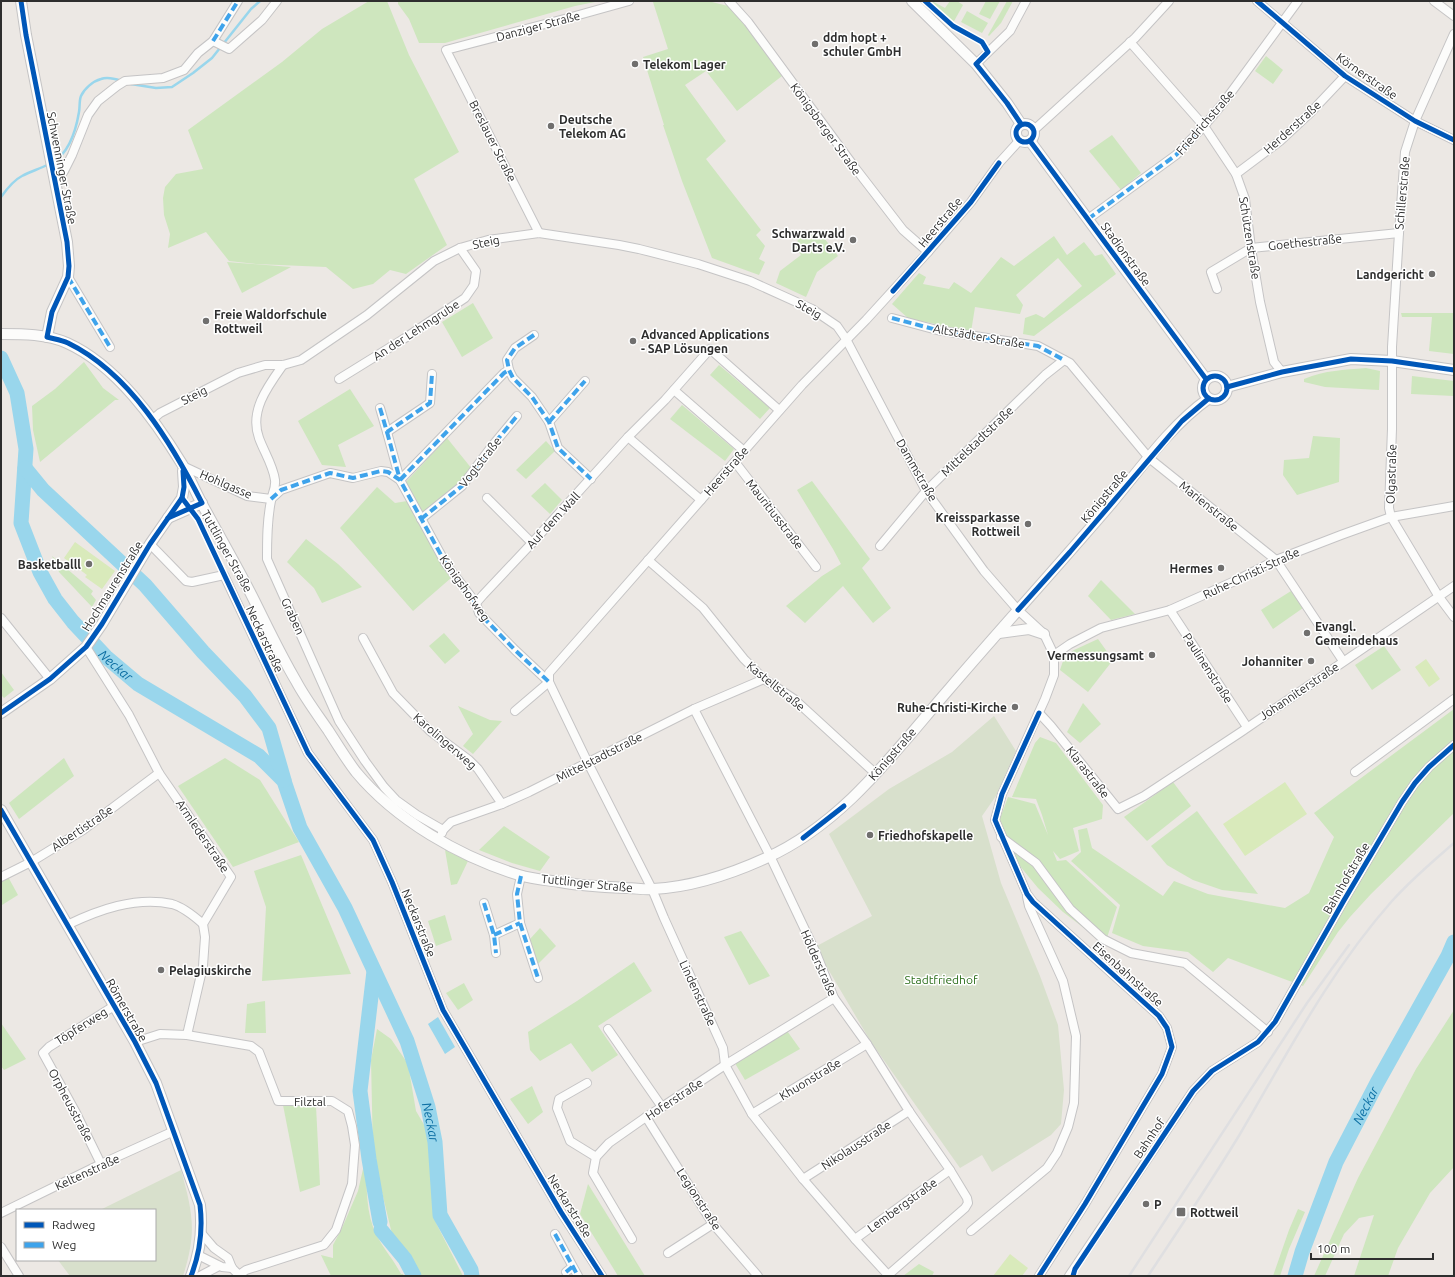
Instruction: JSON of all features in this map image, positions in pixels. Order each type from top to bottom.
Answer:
[{"type":"street","name":"Schwenninger Straße","points":[[21,1],[26,35],[67,242],[70,266],[68,277],[52,312],[47,337]]},
{"type":"street","points":[[55,183],[64,171],[88,115],[98,101],[125,80],[163,78],[184,70],[198,53],[219,44],[238,1]]},
{"type":"street","points":[[219,44],[229,50],[262,20],[277,1]]},
{"type":"street","name":"Danziger Straße","points":[[446,50],[629,1]]},
{"type":"street","name":"Königsberger Straße","points":[[729,1],[748,22],[856,169],[903,230],[928,252]]},
{"type":"street","points":[[912,1],[976,64],[1021,124]]},
{"type":"street","points":[[976,64],[1010,31],[1026,1]]},
{"type":"street","points":[[1021,124],[1016,131],[1016,136],[1020,141],[1030,141],[1033,137],[1034,130],[1130,42],[1169,1]]},
{"type":"street","name":"Körnerstraße","points":[[1257,1],[1284,22],[1345,76],[1415,121],[1454,140]]},
{"type":"street","name":"Friedrichstraße","points":[[1088,219],[1176,155],[1204,126],[1224,102],[1298,1]]},
{"type":"street","points":[[1434,1],[1454,16]]},
{"type":"street","name":"Schillerstraße","points":[[1392,361],[1405,152],[1415,121],[1454,34]]},
{"type":"street","name":"Schützenstraße","points":[[1130,42],[1204,126],[1236,174],[1245,199],[1260,302],[1274,362],[1282,372]]},
{"type":"street","name":"Breslauer Straße","points":[[446,50],[539,233]]},
{"type":"street","name":"Herderstraße","points":[[1236,174],[1280,141],[1311,112],[1345,76]]},
{"type":"street","points":[[1021,124],[1027,124],[1034,130]]},
{"type":"street","name":"Heerstraße","points":[[515,711],[549,682],[549,673],[802,385],[893,291],[928,252],[971,202],[999,163],[1020,141]]},
{"type":"street","name":"Stadionstraße","points":[[1030,141],[1206,379]]},
{"type":"street","name":"Steig","points":[[152,420],[160,413],[173,406],[238,374],[265,365],[283,365],[301,360],[368,316],[434,261],[460,248],[488,240],[539,233],[619,245],[698,264],[750,281],[812,309],[837,326],[846,339]]},
{"type":"street","name":"Goethestraße","points":[[1217,289],[1211,272],[1251,248],[1399,233]]},
{"type":"street","name":"An der Lehmgrube","points":[[339,380],[465,298],[474,285],[476,271],[460,248]]},
{"type":"street","points":[[68,277],[110,347]]},
{"type":"street","name":"Altstädter Straße","points":[[892,318],[937,330],[1038,346],[1064,360]]},
{"type":"street","name":"Tuttlinger Straße","points":[[1,334],[20,334],[47,337],[67,343],[92,358],[132,394],[152,420],[183,466],[296,681],[356,771],[381,798],[404,816],[441,835],[469,855],[522,876],[570,884],[652,889]]},
{"type":"street","points":[[534,335],[515,348],[507,360],[509,370],[513,378],[532,396],[549,422],[558,448],[591,479]]},
{"type":"street","name":"Dammstraße","points":[[846,339],[926,491],[984,571],[1018,610]]},
{"type":"street","name":"Auf dem Wall","points":[[476,603],[628,437],[674,390],[710,349],[780,410]]},
{"type":"street","points":[[1208,399],[1204,393],[1203,386],[1206,379],[1213,376],[1217,376],[1224,380],[1227,387],[1282,372],[1351,359],[1392,361],[1454,370]]},
{"type":"street","name":"Marienstraße","points":[[1064,360],[1070,363],[1149,458],[1276,560],[1343,661]]},
{"type":"street","name":"Mittelstadtstraße","points":[[880,546],[926,491],[1045,375],[1064,360]]},
{"type":"street","name":"Olgastraße","points":[[1392,361],[1392,429],[1389,508],[1391,517],[1439,597],[1454,617]]},
{"type":"street","name":"Graben","points":[[283,365],[268,386],[259,403],[256,421],[258,436],[270,462],[275,480],[275,490],[271,499],[267,532],[267,559],[339,721],[384,787],[396,800],[441,835]]},
{"type":"street","points":[[271,499],[281,490],[330,473],[353,478],[381,471],[388,472],[400,480],[504,373],[509,370]]},
{"type":"street","points":[[387,432],[430,403],[432,374]]},
{"type":"street","points":[[549,422],[584,381]]},
{"type":"street","name":"Königstraße","points":[[652,889],[694,883],[744,868],[804,838],[844,806],[876,774],[1182,421],[1208,399],[1216,401],[1220,400],[1226,395],[1227,387]]},
{"type":"street","points":[[674,390],[744,451]]},
{"type":"street","name":"Königshofweg","points":[[380,408],[400,480],[446,564],[476,603],[479,613],[549,682]]},
{"type":"street","name":"Vogtstraße","points":[[421,519],[462,486],[517,416]]},
{"type":"street","points":[[628,437],[701,500]]},
{"type":"street","name":"Mauritiusstraße","points":[[735,462],[816,567]]},
{"type":"street","name":"Hohlgasse","points":[[183,466],[247,496],[271,499]]},
{"type":"street","name":"Hochmaurenstraße","points":[[1,713],[50,679],[86,647],[102,624],[150,544],[182,498],[184,487],[183,466]]},
{"type":"street","points":[[487,498],[532,543]]},
{"type":"street","points":[[168,518],[202,503]]},
{"type":"street","name":"Ruhe-Christi-Straße","points":[[1054,655],[1070,644],[1101,628],[1170,610],[1237,580],[1276,560],[1391,517],[1454,506]]},
{"type":"street","name":"Neckarstraße","points":[[150,544],[186,581],[192,582],[224,575],[308,753],[373,840],[392,882],[443,1010],[561,1212],[602,1276]]},
{"type":"street","name":"Kastellstraße","points":[[648,560],[703,608],[744,659],[764,679],[794,699],[876,774]]},
{"type":"street","name":"Johanniterstraße","points":[[1144,796],[1454,586]]},
{"type":"street","name":"Eisenbahnstraße","points":[[1018,610],[1044,634],[1054,655],[1054,675],[1039,713],[1002,794],[995,820],[1027,894],[1033,902],[1159,1016],[1167,1028],[1172,1046],[1158,1081],[1085,1204],[1039,1276]]},
{"type":"street","name":"Paulinenstraße","points":[[1170,610],[1247,727]]},
{"type":"street","points":[[1,618],[50,679]]},
{"type":"street","points":[[999,633],[1029,629],[1044,634]]},
{"type":"street","name":"Karolingerweg","points":[[363,638],[393,693],[430,731],[478,768],[502,804]]},
{"type":"street","name":"Armlederstraße","points":[[86,647],[129,715],[160,773],[231,877],[203,924]]},
{"type":"street","name":"Mittelstadtstraße","points":[[441,835],[451,822],[502,804],[588,763],[694,709],[764,679]]},
{"type":"street","name":"Lindenstraße","points":[[549,682],[652,889],[723,1048],[725,1065],[752,1114],[803,1179],[888,1276]]},
{"type":"street","points":[[1355,772],[1454,699]]},
{"type":"street","name":"Hölderstraße","points":[[694,709],[770,856],[816,953],[834,998],[867,1044],[908,1111],[950,1170],[967,1198],[968,1203],[965,1208],[888,1276]]},
{"type":"street","name":"Klarastraße","points":[[1039,713],[1052,726],[1118,810],[1144,796]]},
{"type":"street","name":"Bahnhofstraße","points":[[1268,1032],[1282,1011],[1402,802],[1415,783],[1429,767],[1454,745]]},
{"type":"street","name":"Albertistraße","points":[[1,877],[30,862],[83,830],[160,773]]},
{"type":"street","name":"Römerstraße","points":[[1,810],[135,1042],[156,1083],[200,1205],[202,1234],[192,1276]]},
{"type":"street","points":[[1001,836],[1036,863],[1070,909],[1103,939],[1131,953],[1185,963],[1268,1032]]},
{"type":"street","points":[[522,876],[517,894],[520,923],[538,978]]},
{"type":"street","name":"Eisenbahnstraße","points":[[971,1231],[1047,1168],[1057,1153],[1068,1127],[1074,1102],[1076,1036],[1063,982],[1029,906],[1027,894]]},
{"type":"street","points":[[67,925],[89,914],[108,908],[139,903],[173,904],[186,911],[203,924],[205,937],[203,966],[187,1035],[160,1034],[135,1042]]},
{"type":"street","points":[[484,903],[494,935],[496,953]]},
{"type":"street","points":[[494,935],[520,923]]},
{"type":"street","name":"Hoferstraße","points":[[596,1157],[609,1143],[646,1117],[662,1108],[725,1065],[834,998]]},
{"type":"street","name":"Töpferweg","points":[[49,1046],[114,1006]]},
{"type":"street","points":[[608,1029],[662,1108]]},
{"type":"street","name":"Bahnhof","points":[[1069,1276],[1193,1091],[1212,1072],[1247,1050],[1268,1032]]},
{"type":"street","name":"Filztal","points":[[187,1035],[251,1046],[259,1052],[278,1101],[332,1101],[348,1111],[352,1126],[356,1145],[352,1184],[336,1230],[324,1245],[246,1270],[240,1276]]},
{"type":"street","name":"Khuonstraße","points":[[752,1114],[867,1044]]},
{"type":"street","name":"Orpheusstraße","points":[[49,1046],[43,1053],[76,1113],[101,1164]]},
{"type":"street","points":[[587,1083],[559,1099],[557,1108],[570,1141],[596,1157],[592,1173],[632,1239]]},
{"type":"street","name":"Nikolausstraße","points":[[803,1179],[908,1111]]},
{"type":"street","name":"Legionstraße","points":[[646,1117],[714,1224],[758,1276]]},
{"type":"street","name":"Keltenstraße","points":[[1,1213],[101,1164],[174,1131]]},
{"type":"street","name":"Lembergstraße","points":[[854,1239],[950,1170]]},
{"type":"street","points":[[668,1253],[714,1224]]},
{"type":"street","points":[[202,1234],[214,1248],[228,1258],[232,1268],[240,1276]]},
{"type":"street","points":[[555,1234],[569,1269],[578,1276]]},
{"type":"street","points":[[1,1246],[19,1276]]},
{"type":"street","points":[[198,1255],[219,1266],[232,1268]]},
{"type":"street","points":[[200,1276],[219,1266]]},
{"type":"green space","points":[[369,1],[387,1],[409,55],[459,152],[414,179],[447,245],[406,274],[390,270],[373,284],[353,289],[326,267],[256,264],[229,261],[206,232],[168,248],[170,234],[164,215],[163,198],[165,187],[176,174],[203,169],[188,130],[282,62],[322,29]]},
{"type":"green space","points":[[398,1],[600,1],[575,6],[445,43],[419,43],[409,19],[398,4]]},
{"type":"green space","points":[[708,1],[728,6],[735,12],[782,76],[737,111],[706,71],[685,85],[726,141],[706,159],[761,230],[756,235],[765,246],[759,259],[765,262],[759,275],[712,258],[682,181],[663,125],[643,57],[668,49],[653,2]]},
{"type":"green space","points":[[929,1],[932,1],[945,8],[950,1],[957,1],[963,5],[953,23]]},
{"type":"green space","points":[[986,1],[1000,1],[990,19],[979,14]]},
{"type":"green space","points":[[1007,1],[1013,1],[1001,23],[989,36],[988,35]]},
{"type":"green space","points":[[967,11],[988,23],[982,33],[961,22]]},
{"type":"green space","points":[[1266,56],[1283,70],[1273,84],[1255,71]]},
{"type":"green space","points":[[1112,135],[1141,173],[1121,190],[1089,151]]},
{"type":"green space","points":[[794,235],[812,235],[818,237],[820,240],[824,238],[838,256],[817,272],[806,297],[776,283],[780,271],[801,255],[794,245],[798,241]]},
{"type":"green space","points":[[1054,236],[1067,255],[1084,242],[1095,256],[1102,254],[1116,274],[1034,336],[1023,334],[1025,318],[1036,314],[1044,318],[1082,286],[1058,258],[1016,295],[1023,305],[1020,314],[975,307],[971,332],[908,318],[892,304],[919,273],[926,277],[923,284],[949,289],[954,282],[971,293],[1001,257],[1014,266]]},
{"type":"green space","points":[[227,262],[291,267],[242,293]]},
{"type":"green space","points":[[473,303],[493,338],[462,357],[442,322]]},
{"type":"green space","points":[[1401,313],[1454,313],[1454,354],[1429,351],[1432,317],[1402,317]]},
{"type":"green space","points":[[84,362],[103,388],[119,400],[115,400],[40,462],[33,430],[32,406],[55,389]]},
{"type":"green space","points":[[719,365],[770,408],[760,419],[710,375]]},
{"type":"green space","points":[[1366,368],[1380,371],[1379,390],[1325,387],[1304,382],[1304,379],[1320,374]]},
{"type":"green space","points":[[1412,376],[1454,381],[1454,396],[1411,394]]},
{"type":"green space","points":[[350,389],[374,426],[338,445],[346,467],[322,465],[298,421]]},
{"type":"green space","points":[[682,405],[734,449],[725,461],[670,419]]},
{"type":"green space","points":[[1313,436],[1340,438],[1339,482],[1297,495],[1283,475],[1284,460],[1309,458]]},
{"type":"green space","points":[[447,438],[472,469],[460,484],[429,509],[423,512],[405,483]]},
{"type":"green space","points":[[546,441],[555,451],[526,479],[516,470]]},
{"type":"green space","points":[[812,481],[870,559],[862,568],[891,608],[873,623],[843,586],[805,623],[786,606],[822,576],[841,564],[797,490]]},
{"type":"green space","points":[[545,483],[562,500],[550,514],[531,496]]},
{"type":"green space","points":[[377,487],[395,503],[407,501],[451,578],[413,611],[340,528]]},
{"type":"green space","points":[[306,539],[338,564],[362,587],[322,603],[314,588],[287,562]]},
{"type":"green space","name":"Basketballl","points":[[75,542],[115,571],[102,589],[85,577],[87,575],[64,558]]},
{"type":"green space","points":[[52,556],[93,591],[91,594],[96,600],[92,607],[59,572]]},
{"type":"green space","points":[[1101,580],[1135,614],[1111,620],[1088,596]]},
{"type":"green space","points":[[1291,591],[1303,608],[1273,629],[1261,610]]},
{"type":"green space","points":[[444,633],[460,651],[445,664],[429,646]]},
{"type":"green space","points":[[1098,639],[1113,660],[1088,692],[1060,670],[1064,658],[1074,650]]},
{"type":"green space","points":[[1384,646],[1401,670],[1372,690],[1355,665]]},
{"type":"green space","points":[[1426,659],[1440,679],[1429,687],[1415,667]]},
{"type":"green space","points":[[1,672],[14,690],[4,698],[1,695]]},
{"type":"green space","points":[[1083,703],[1101,724],[1080,743],[1067,732]]},
{"type":"green space","points":[[458,706],[490,720],[502,721],[473,754],[463,746],[473,734]]},
{"type":"green space","points":[[1454,709],[1454,813],[1371,894],[1350,917],[1338,932],[1303,986],[1228,958],[1213,972],[1188,952],[1143,946],[1112,933],[1120,905],[1071,861],[1081,852],[1078,830],[1087,828],[1092,848],[1163,896],[1174,881],[1208,894],[1285,908],[1309,893],[1334,837],[1314,813]]},
{"type":"green space","name":"Stadtfriedhof","points":[[994,716],[1016,751],[996,796],[982,816],[1001,883],[1040,976],[1058,1025],[1064,1090],[1061,1124],[1051,1135],[992,1172],[982,1155],[960,1168],[871,1042],[815,947],[872,916],[829,834],[889,789],[952,752]]},
{"type":"green space","points":[[1040,737],[1056,743],[1103,805],[1102,819],[1073,828],[1079,851],[1060,859],[1053,851],[1057,861],[1066,860],[1117,907],[1105,944],[1063,912],[1038,888],[1015,860],[999,821],[1008,797],[1035,804],[1048,835],[1036,799],[1012,797],[1035,743]]},
{"type":"green space","points":[[64,758],[74,776],[19,819],[9,803]]},
{"type":"green space","points":[[225,758],[260,780],[299,842],[233,867],[178,786]]},
{"type":"green space","points":[[1173,782],[1191,806],[1147,841],[1124,817]]},
{"type":"green space","points":[[1285,782],[1307,814],[1245,856],[1223,824]]},
{"type":"green space","points":[[1197,811],[1258,894],[1222,890],[1193,880],[1167,865],[1151,846]]},
{"type":"green space","points":[[504,826],[550,857],[540,871],[512,863],[479,850]]},
{"type":"green space","points":[[445,850],[468,861],[457,884],[451,885]]},
{"type":"green space","points":[[301,855],[351,974],[262,981],[266,907],[254,871]]},
{"type":"green space","points":[[7,875],[18,895],[2,905],[1,879]]},
{"type":"green space","points":[[445,915],[452,940],[436,946],[428,921]]},
{"type":"green space","points":[[540,928],[556,946],[538,964],[530,939]]},
{"type":"green space","points":[[741,931],[770,976],[749,985],[724,937]]},
{"type":"green space","points":[[634,962],[652,991],[598,1026],[618,1055],[592,1072],[571,1043],[540,1061],[530,1050],[528,1032]]},
{"type":"green space","points":[[464,983],[473,1000],[458,1010],[446,993]]},
{"type":"green space","points":[[265,1001],[266,1033],[245,1033],[247,1004]]},
{"type":"green space","points":[[1454,1010],[1454,1167],[1430,1193],[1398,1248],[1388,1276],[1354,1276],[1374,1215],[1359,1218],[1344,1234],[1325,1276],[1314,1276],[1358,1178],[1416,1069]]},
{"type":"green space","points":[[1,1023],[26,1059],[4,1070],[1,1066]]},
{"type":"green space","points":[[785,1028],[800,1049],[745,1080],[736,1065],[736,1060]]},
{"type":"green space","points":[[377,1029],[391,1039],[408,1064],[416,1111],[430,1135],[436,1223],[463,1276],[419,1276],[392,1234],[373,1155],[371,1060]]},
{"type":"green space","points":[[532,1086],[543,1112],[528,1124],[510,1099]]},
{"type":"green space","points":[[283,1105],[316,1106],[320,1185],[300,1192]]},
{"type":"green space","points":[[366,1156],[370,1218],[382,1245],[401,1274],[404,1276],[331,1276],[321,1255],[333,1258],[333,1245],[358,1191]]},
{"type":"green space","points":[[181,1170],[191,1211],[192,1223],[190,1247],[183,1276],[70,1276],[59,1261],[156,1261],[156,1209],[102,1209]]},
{"type":"green space","points":[[588,1184],[645,1276],[618,1276],[580,1214]]},
{"type":"green space","points":[[1298,1209],[1305,1212],[1289,1249],[1280,1276],[1273,1276],[1289,1230]]},
{"type":"green space","points":[[1010,1254],[1028,1268],[1022,1276],[993,1276]]},
{"type":"green space","points":[[919,1264],[934,1272],[932,1276],[903,1276]]},
{"type":"water","points":[[438,1017],[455,1047],[445,1054],[428,1024]]},
{"type":"waterway","points":[[131,84],[156,88],[172,87],[212,58],[251,9],[260,1]]},
{"type":"waterway","points":[[53,162],[59,158],[68,147],[74,133],[82,93],[92,83],[104,78],[112,78],[122,81]]},
{"type":"waterway","points":[[1,197],[10,185],[19,178],[49,164]]},
{"type":"waterway","name":"Neckar","points":[[1,358],[17,393],[26,449],[21,523],[40,572],[55,599],[73,622],[106,657],[138,684],[259,756],[284,781],[300,828],[345,908],[407,1041],[428,1107],[435,1142],[440,1215],[471,1270],[472,1276]]},
{"type":"waterway","name":"Neckar","points":[[25,468],[43,490],[145,585],[203,652],[245,696],[269,728],[284,780]]},
{"type":"waterway","name":"Neckar","points":[[1295,1276],[1302,1252],[1336,1162],[1377,1083],[1448,956],[1454,942]]},
{"type":"waterway","name":"Neckar","points":[[374,971],[360,1091],[369,1159],[380,1222]]},
{"type":"waterway","name":"Neckar","points":[[381,1230],[405,1259],[414,1276]]},
{"type":"railway","points":[[1148,1276],[1229,1152],[1329,984],[1370,928],[1399,893],[1454,843]]},
{"type":"railway","points":[[1129,1276],[1307,1003],[1349,945]]},
{"type":"marked path","points":[[213,41],[238,1]]},
{"type":"marked path","points":[[1088,219],[1176,155],[1204,126]]},
{"type":"marked path","points":[[68,277],[110,347]]},
{"type":"marked path","points":[[892,318],[937,330],[1038,346],[1064,360]]},
{"type":"marked path","points":[[534,335],[515,348],[507,360],[509,370],[513,378],[532,397],[549,422],[558,448],[591,479]]},
{"type":"marked path","points":[[400,480],[504,373],[509,370]]},
{"type":"marked path","points":[[380,408],[387,432],[430,403],[432,374]]},
{"type":"marked path","points":[[549,422],[585,381]]},
{"type":"marked path","points":[[421,519],[462,486],[517,416]]},
{"type":"marked path","points":[[387,432],[400,480]]},
{"type":"marked path","points":[[271,499],[281,490],[330,473],[353,478],[381,471],[388,472],[400,480],[446,564],[476,603],[479,613],[549,682]]},
{"type":"marked path","points":[[521,876],[517,894],[520,923],[538,978]]},
{"type":"marked path","points":[[484,903],[494,935],[496,953]]},
{"type":"marked path","points":[[494,935],[520,923]]},
{"type":"marked path","points":[[555,1234],[578,1276]]},
{"type":"marked path","points":[[566,1272],[572,1267]]},
{"type":"cycle path","points":[[21,1],[26,35],[67,242],[69,266],[68,277],[52,312],[47,337],[68,343],[90,356],[111,372],[130,391],[163,434],[202,503],[168,518]]},
{"type":"cycle path","points":[[925,1],[953,26],[982,42],[988,52],[976,64],[1007,103],[1021,124]]},
{"type":"cycle path","points":[[1257,1],[1345,76],[1415,121],[1454,140]]},
{"type":"cycle path","points":[[1021,124],[1029,124],[1034,129],[1034,133],[1032,140],[1029,142],[1021,142],[1016,137],[1016,129],[1021,124]]},
{"type":"cycle path","points":[[1030,141],[1206,379]]},
{"type":"cycle path","points":[[893,291],[971,202],[999,163]]},
{"type":"cycle path","points":[[1227,387],[1282,372],[1351,359],[1392,361],[1454,370]]},
{"type":"cycle path","points":[[1215,376],[1224,379],[1227,388],[1224,397],[1215,400],[1206,397],[1203,388],[1206,379],[1215,376]]},
{"type":"cycle path","points":[[1018,610],[1070,552],[1182,421],[1208,399]]},
{"type":"cycle path","points":[[1,713],[50,679],[86,647],[102,624],[150,544],[182,498],[184,487],[183,471]]},
{"type":"cycle path","points":[[182,498],[198,519],[308,753],[373,840],[392,882],[443,1010],[561,1212],[602,1276]]},
{"type":"cycle path","points":[[1039,713],[1002,794],[995,820],[1027,894],[1033,902],[1159,1016],[1167,1028],[1172,1047],[1162,1074],[1085,1204],[1039,1276]]},
{"type":"cycle path","points":[[1073,1276],[1075,1269],[1193,1091],[1212,1071],[1258,1042],[1275,1022],[1402,802],[1415,783],[1429,767],[1454,745]]},
{"type":"cycle path","points":[[803,838],[844,806]]},
{"type":"cycle path","points":[[1,810],[135,1042],[156,1083],[200,1205],[200,1241],[197,1259],[191,1276]]},
{"type":"place","name":"ddm hopt + schuler GmbH","points":[[815,44]]},
{"type":"place","name":"Telekom Lager","points":[[635,64]]},
{"type":"place","name":"Deutsche Telekom AG","points":[[551,126]]},
{"type":"place","name":"Schwarzwald Darts e.V.","points":[[853,240]]},
{"type":"place","name":"Landgericht","points":[[1432,274]]},
{"type":"place","name":"Freie Waldorfschule Rottweil","points":[[206,321]]},
{"type":"place","name":"Advanced Applications - SAP Lösungen","points":[[633,341]]},
{"type":"place","name":"Kreissparkasse Rottweil","points":[[1028,524]]},
{"type":"place","name":"Basketballl","points":[[89,564]]},
{"type":"place","name":"Hermes","points":[[1221,568]]},
{"type":"place","name":"Evangl. Gemeindehaus","points":[[1307,633]]},
{"type":"place","name":"Vermessungsamt","points":[[1152,655]]},
{"type":"place","name":"Johanniter","points":[[1311,661]]},
{"type":"place","name":"Ruhe-Christi-Kirche","points":[[1015,707]]},
{"type":"place","name":"Friedhofskapelle","points":[[870,835]]},
{"type":"place","name":"Pelagiuskirche","points":[[161,970]]},
{"type":"place","name":"P","points":[[1146,1204]]},
{"type":"place","name":"Rottweil","points":[[1181,1212]]}]
